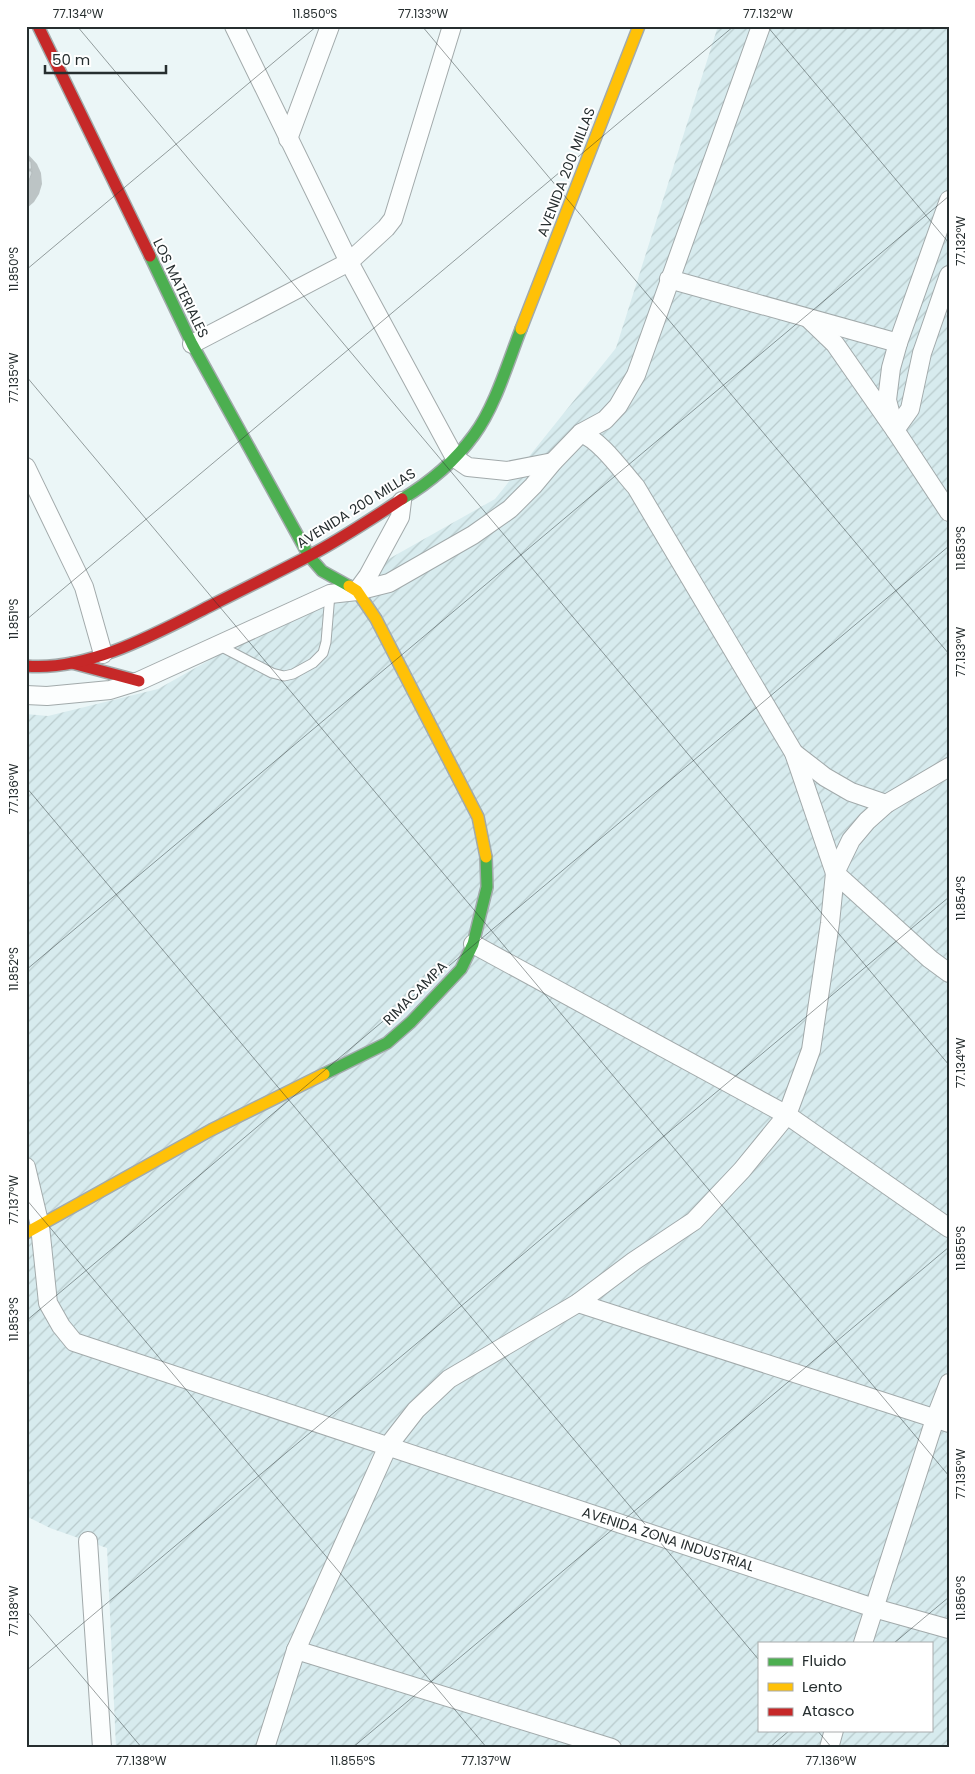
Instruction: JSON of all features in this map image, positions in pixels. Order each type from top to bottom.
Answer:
[{"type":"street","points":[[234,26],[349,262],[454,458],[468,467],[500,471],[533,467],[553,462]]},
{"type":"street","points":[[288,139],[330,26]]},
{"type":"street","points":[[192,344],[349,262],[386,228],[393,219],[452,26]]},
{"type":"street","name":"AVENIDA 200 MILLAS","points":[[26,666],[37,667],[69,663],[102,654],[146,638],[309,556],[402,501],[421,488],[454,458],[475,434],[494,400],[639,26]]},
{"type":"street","points":[[26,695],[47,696],[110,690],[139,681],[330,594],[357,591],[389,583],[473,535],[510,509],[581,433],[605,420],[618,406],[636,375],[761,26]]},
{"type":"street","name":"LOS MATERIALES","points":[[38,30],[192,344],[309,556]]},
{"type":"street","points":[[895,430],[888,400],[891,368],[898,343],[949,200]]},
{"type":"street","points":[[895,430],[910,409],[922,353],[949,275]]},
{"type":"street","points":[[669,280],[898,343]]},
{"type":"street","points":[[809,318],[835,344],[949,512]]},
{"type":"street","points":[[581,433],[589,436],[636,487],[794,753],[835,873],[930,959],[949,973]]},
{"type":"street","points":[[26,467],[84,587],[102,654]]},
{"type":"street","points":[[357,591],[368,576],[400,517],[402,501]]},
{"type":"street","name":"RIMACAMPA","points":[[33,1229],[210,1130],[387,1042],[411,1022],[441,992],[461,969],[473,944],[487,886],[486,852],[478,817],[376,619],[357,591],[322,571],[309,556]]},
{"type":"street","points":[[69,663],[139,681]]},
{"type":"street","points":[[794,753],[825,777],[851,792],[886,804]]},
{"type":"street","points":[[265,1748],[296,1650],[388,1446],[416,1410],[448,1380],[578,1303],[634,1261],[694,1222],[742,1170],[787,1115],[811,1050],[830,922],[835,873],[851,840],[867,821],[886,804],[949,767]]},
{"type":"street","points":[[473,944],[787,1115],[949,1228]]},
{"type":"street","name":"AVENIDA ZONA INDUSTRIAL","points":[[26,1167],[33,1229],[48,1303],[61,1326],[74,1342],[874,1608],[949,1629]]},
{"type":"street","points":[[578,1303],[942,1421]]},
{"type":"street","points":[[863,1642],[942,1421],[949,1383]]},
{"type":"street","points":[[88,1541],[102,1748]]},
{"type":"street","points":[[296,1650],[612,1748]]},
{"type":"street","points":[[829,1748],[833,1732]]},
{"type":"lane","points":[[218,645],[272,673],[284,676],[293,674],[314,663],[323,653],[326,642],[330,594]]},
{"type":"shaded area","points":[[718,26],[949,26],[949,1748],[116,1748],[107,1548],[50,1528],[26,1516],[26,714],[48,716],[158,689],[495,499],[616,348]]},
{"type":"building","points":[[26,151],[31,162],[32,173],[26,188]]},
{"type":"traffic: fast","points":[[150,256],[192,344],[309,556],[322,571],[349,586]]},
{"type":"traffic: fast","points":[[402,499],[441,471],[459,454],[482,424],[495,398],[521,329]]},
{"type":"traffic: fast","points":[[324,1074],[387,1043],[411,1022],[461,969],[473,944],[487,887],[486,857]]},
{"type":"traffic: slow","points":[[521,329],[639,26]]},
{"type":"traffic: slow","points":[[349,586],[357,591],[376,619],[478,817],[486,857]]},
{"type":"traffic: slow","points":[[26,1233],[211,1130],[324,1074]]},
{"type":"traffic: jam","points":[[38,26],[150,256]]},
{"type":"traffic: jam","points":[[26,666],[74,663],[122,648],[146,638],[319,550],[402,499]]},
{"type":"traffic: jam","points":[[72,663],[139,681]]}]
